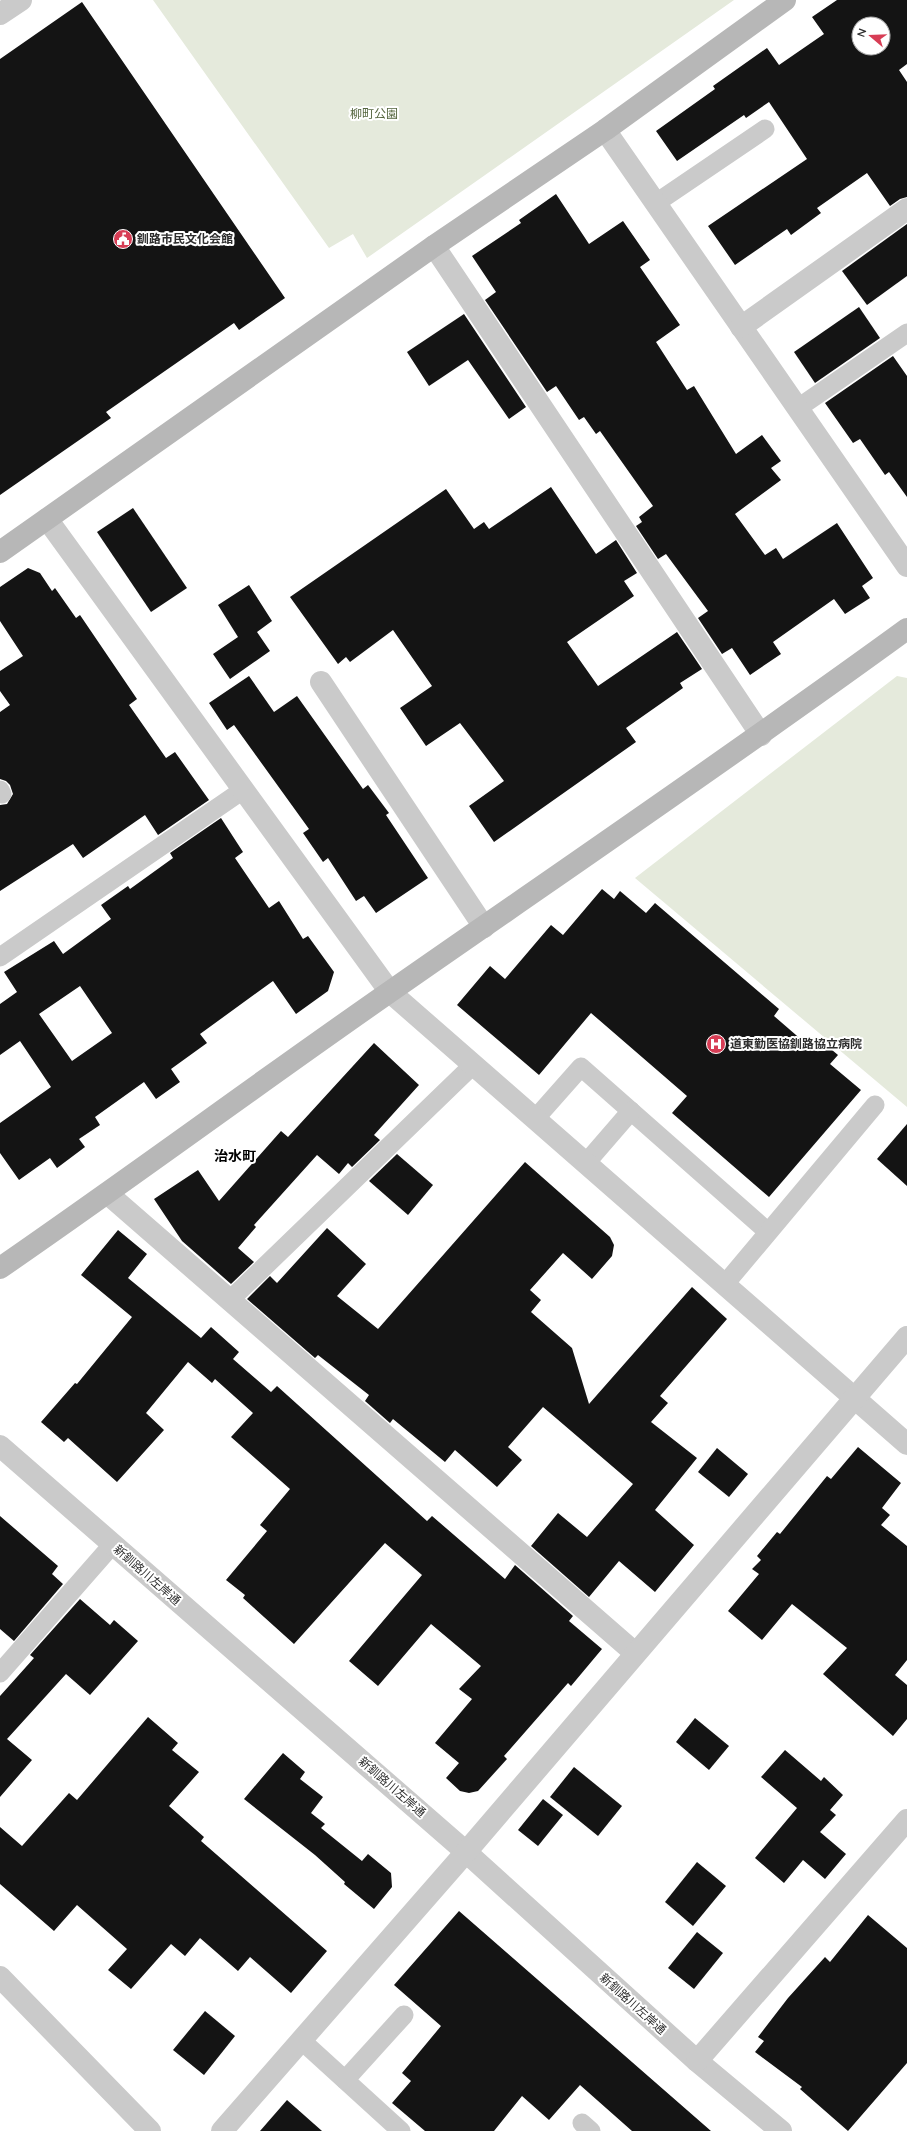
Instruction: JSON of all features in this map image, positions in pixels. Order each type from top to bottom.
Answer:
[{"type":"street","points":[[0,14],[21,0]]},
{"type":"street","points":[[0,552],[434,246],[605,130],[785,0]]},
{"type":"street","points":[[605,130],[907,566]]},
{"type":"street","points":[[741,327],[907,209]]},
{"type":"street","points":[[434,246],[761,735]]},
{"type":"street","points":[[46,519],[390,992],[907,1444]]},
{"type":"street","points":[[0,1268],[108,1194],[390,992],[761,735],[907,629]]},
{"type":"street","points":[[321,682],[484,927]]},
{"type":"street","points":[[108,1194],[635,1653]]},
{"type":"street","points":[[222,2131],[466,1852],[854,1397],[907,1338]]},
{"type":"street","name":"新釧路川左岸通","points":[[0,1446],[466,1852],[697,2061],[781,2131]]},
{"type":"street","points":[[697,2061],[907,1820]]},
{"type":"street","points":[[0,1977],[150,2131]]},
{"type":"lane","points":[[656,203],[764,129]]},
{"type":"lane","points":[[798,408],[907,333]]},
{"type":"lane","points":[[0,957],[243,790]]},
{"type":"lane","points":[[230,1300],[473,1065]]},
{"type":"lane","points":[[535,1119],[581,1067],[768,1232]]},
{"type":"lane","points":[[725,1284],[875,1105]]},
{"type":"lane","points":[[586,1163],[631,1111]]},
{"type":"lane","points":[[0,1673],[113,1544]]},
{"type":"lane","points":[[345,2080],[404,2015]]},
{"type":"lane","points":[[301,2040],[401,2131]]},
{"type":"green space","name":"柳町公園","points":[[153,0],[734,0],[367,258],[353,234],[329,248]]},
{"type":"green space","points":[[897,676],[907,678],[907,1107],[635,878]]},
{"type":"building","points":[[837,0],[907,0],[907,64],[899,70],[907,82],[907,197],[900,199],[890,206],[867,173],[817,208],[821,213],[791,235],[787,229],[735,265],[708,226],[807,159],[769,102],[746,118],[744,115],[677,161],[656,131],[715,89],[713,86],[767,48],[779,65],[824,34],[812,17]]},
{"type":"building","name":"釧路市民文化会館","points":[[82,2],[285,298],[239,330],[234,323],[106,412],[111,418],[0,495],[0,59]]},
{"type":"building","points":[[556,194],[589,244],[623,221],[650,260],[640,267],[680,325],[656,342],[687,390],[694,386],[736,454],[762,435],[781,461],[771,468],[781,480],[735,514],[765,555],[776,548],[783,559],[837,523],[873,578],[862,586],[870,598],[845,614],[834,599],[773,642],[781,654],[750,675],[732,648],[722,654],[698,618],[708,611],[666,554],[658,559],[636,526],[642,522],[639,517],[653,506],[600,431],[596,434],[584,417],[579,420],[556,386],[547,392],[485,300],[496,292],[472,256],[521,223],[519,220]]},
{"type":"building","points":[[907,224],[907,276],[867,305],[842,271]]},
{"type":"building","points":[[859,307],[880,338],[815,383],[794,352]]},
{"type":"building","points":[[464,314],[526,407],[509,419],[468,360],[429,386],[407,352]]},
{"type":"building","points":[[893,356],[907,376],[907,497],[889,472],[885,475],[860,439],[853,443],[825,403]]},
{"type":"building","points":[[551,487],[596,554],[616,540],[637,573],[624,581],[634,596],[567,642],[598,686],[677,632],[702,669],[680,683],[683,688],[626,728],[636,742],[494,842],[469,806],[504,781],[460,723],[426,746],[400,708],[432,686],[393,630],[350,662],[346,657],[338,664],[290,597],[446,489],[474,529],[484,522],[489,529]]},
{"type":"building","points":[[133,508],[187,588],[151,612],[97,532]]},
{"type":"building","points":[[28,568],[40,573],[52,591],[55,588],[76,618],[80,615],[137,699],[129,705],[166,758],[175,752],[209,800],[158,835],[145,815],[83,858],[73,844],[0,891],[0,805],[7,804],[13,794],[10,785],[6,781],[0,779],[0,712],[10,705],[0,691],[0,671],[23,656],[0,621],[0,587]]},
{"type":"building","points":[[249,585],[272,621],[257,632],[270,651],[230,679],[213,654],[238,637],[218,605]]},
{"type":"building","points":[[249,676],[274,712],[297,696],[363,789],[368,785],[389,813],[386,815],[428,878],[376,913],[364,896],[356,901],[328,858],[323,862],[303,833],[309,829],[234,725],[227,730],[209,703]]},
{"type":"building","points":[[221,818],[243,852],[235,858],[269,908],[279,901],[303,939],[308,936],[334,972],[328,991],[296,1014],[273,981],[200,1034],[207,1043],[171,1069],[180,1082],[156,1099],[144,1082],[95,1117],[100,1125],[79,1139],[85,1147],[57,1168],[50,1158],[19,1180],[0,1153],[0,1123],[51,1087],[20,1041],[0,1055],[0,1004],[17,992],[4,972],[54,941],[63,954],[111,919],[101,905],[128,886],[130,889],[173,858],[170,853]],"holes":[[[80,986],[112,1033],[72,1061],[39,1014]]]},
{"type":"building","name":"道東勤医協釧路協立病院","points":[[602,889],[614,899],[620,891],[646,913],[655,903],[779,1009],[774,1016],[811,1048],[819,1039],[838,1055],[830,1064],[861,1090],[769,1197],[672,1113],[687,1096],[591,1013],[539,1075],[457,1005],[490,966],[505,979],[551,925],[563,935]]},
{"type":"building","points":[[374,1043],[419,1085],[374,1135],[380,1140],[352,1167],[348,1163],[339,1174],[317,1155],[254,1225],[256,1227],[238,1248],[254,1262],[231,1284],[182,1241],[154,1199],[198,1170],[219,1201],[281,1131],[288,1137]]},
{"type":"building","points":[[907,1124],[907,1186],[877,1159]]},
{"type":"building","points":[[397,1154],[433,1185],[408,1215],[369,1181]]},
{"type":"building","points":[[525,1162],[610,1237],[614,1245],[612,1256],[592,1279],[563,1253],[530,1290],[541,1300],[531,1312],[572,1348],[589,1404],[692,1287],[727,1319],[660,1396],[668,1403],[651,1422],[697,1458],[655,1510],[694,1545],[655,1592],[619,1561],[589,1597],[531,1546],[558,1513],[587,1537],[633,1484],[543,1407],[508,1447],[522,1460],[497,1487],[455,1450],[445,1462],[393,1419],[390,1423],[365,1401],[369,1395],[318,1355],[315,1358],[247,1299],[270,1276],[277,1283],[327,1228],[366,1264],[337,1296],[378,1329]]},
{"type":"building","points":[[118,1230],[147,1254],[128,1278],[201,1338],[211,1327],[239,1352],[233,1359],[271,1392],[277,1386],[427,1521],[432,1516],[505,1579],[515,1565],[573,1616],[569,1621],[602,1649],[571,1686],[568,1683],[504,1756],[507,1759],[478,1791],[469,1793],[460,1791],[446,1778],[459,1763],[435,1743],[472,1699],[459,1689],[481,1666],[431,1624],[378,1686],[349,1661],[422,1575],[385,1543],[294,1644],[243,1598],[245,1595],[226,1580],[267,1531],[260,1525],[290,1489],[231,1437],[253,1413],[215,1379],[212,1383],[188,1362],[146,1413],[164,1430],[117,1482],[68,1438],[64,1442],[41,1422],[75,1383],[77,1384],[132,1317],[81,1275]]},
{"type":"building","points":[[858,1447],[901,1483],[882,1508],[890,1515],[881,1525],[907,1546],[907,1660],[895,1675],[907,1685],[907,1719],[893,1736],[823,1674],[847,1648],[792,1604],[762,1640],[728,1611],[759,1574],[752,1569],[761,1560],[757,1556],[777,1532],[780,1534],[827,1476],[831,1479]]},
{"type":"building","points":[[717,1448],[748,1474],[729,1497],[698,1472]]},
{"type":"building","points":[[0,1516],[58,1566],[52,1574],[63,1584],[14,1641],[0,1629]]},
{"type":"building","points":[[80,1599],[110,1625],[114,1620],[138,1641],[90,1695],[66,1674],[7,1739],[32,1760],[0,1797],[0,1696],[34,1658],[30,1655]]},
{"type":"building","points":[[148,1717],[178,1743],[172,1750],[199,1772],[169,1806],[204,1837],[201,1841],[327,1951],[291,1993],[250,1957],[238,1971],[200,1938],[185,1956],[171,1944],[131,1989],[108,1970],[127,1949],[77,1905],[54,1931],[0,1884],[0,1827],[22,1846],[69,1793],[77,1800]]},
{"type":"building","points":[[695,1718],[729,1746],[709,1770],[676,1742]]},
{"type":"building","points":[[785,1750],[821,1781],[824,1777],[843,1795],[830,1810],[836,1815],[820,1832],[846,1854],[825,1879],[803,1860],[784,1883],[755,1858],[797,1808],[761,1777]]},
{"type":"building","points":[[283,1753],[305,1772],[300,1779],[323,1797],[311,1813],[325,1824],[321,1828],[362,1861],[368,1854],[391,1873],[392,1887],[374,1909],[344,1884],[345,1882],[315,1855],[244,1799]]},
{"type":"building","points":[[574,1767],[622,1806],[598,1836],[550,1797]]},
{"type":"building","points":[[543,1799],[563,1815],[538,1846],[518,1830]]},
{"type":"building","points":[[697,1862],[726,1886],[693,1926],[665,1902]]},
{"type":"building","points":[[459,1911],[711,2131],[632,2131],[580,2085],[549,2120],[522,2096],[494,2131],[425,2131],[392,2103],[411,2081],[402,2073],[441,2026],[394,1985]]},
{"type":"building","points":[[868,1915],[907,1948],[907,2063],[848,2131],[800,2089],[802,2087],[755,2052],[764,2041],[758,2037],[788,1998],[825,1957],[830,1962]]},
{"type":"building","points":[[697,1932],[723,1953],[694,1989],[668,1968]]},
{"type":"building","points":[[205,2011],[235,2036],[204,2075],[173,2050]]},
{"type":"building","points":[[287,2100],[322,2131],[260,2131]]},
{"type":"place","name":"釧路市民文化会館","points":[[123,239]]},
{"type":"place","name":"道東勤医協釧路協立病院","points":[[716,1044]]},
{"type":"district","name":"治水町","points":[[235,1156]]}]
